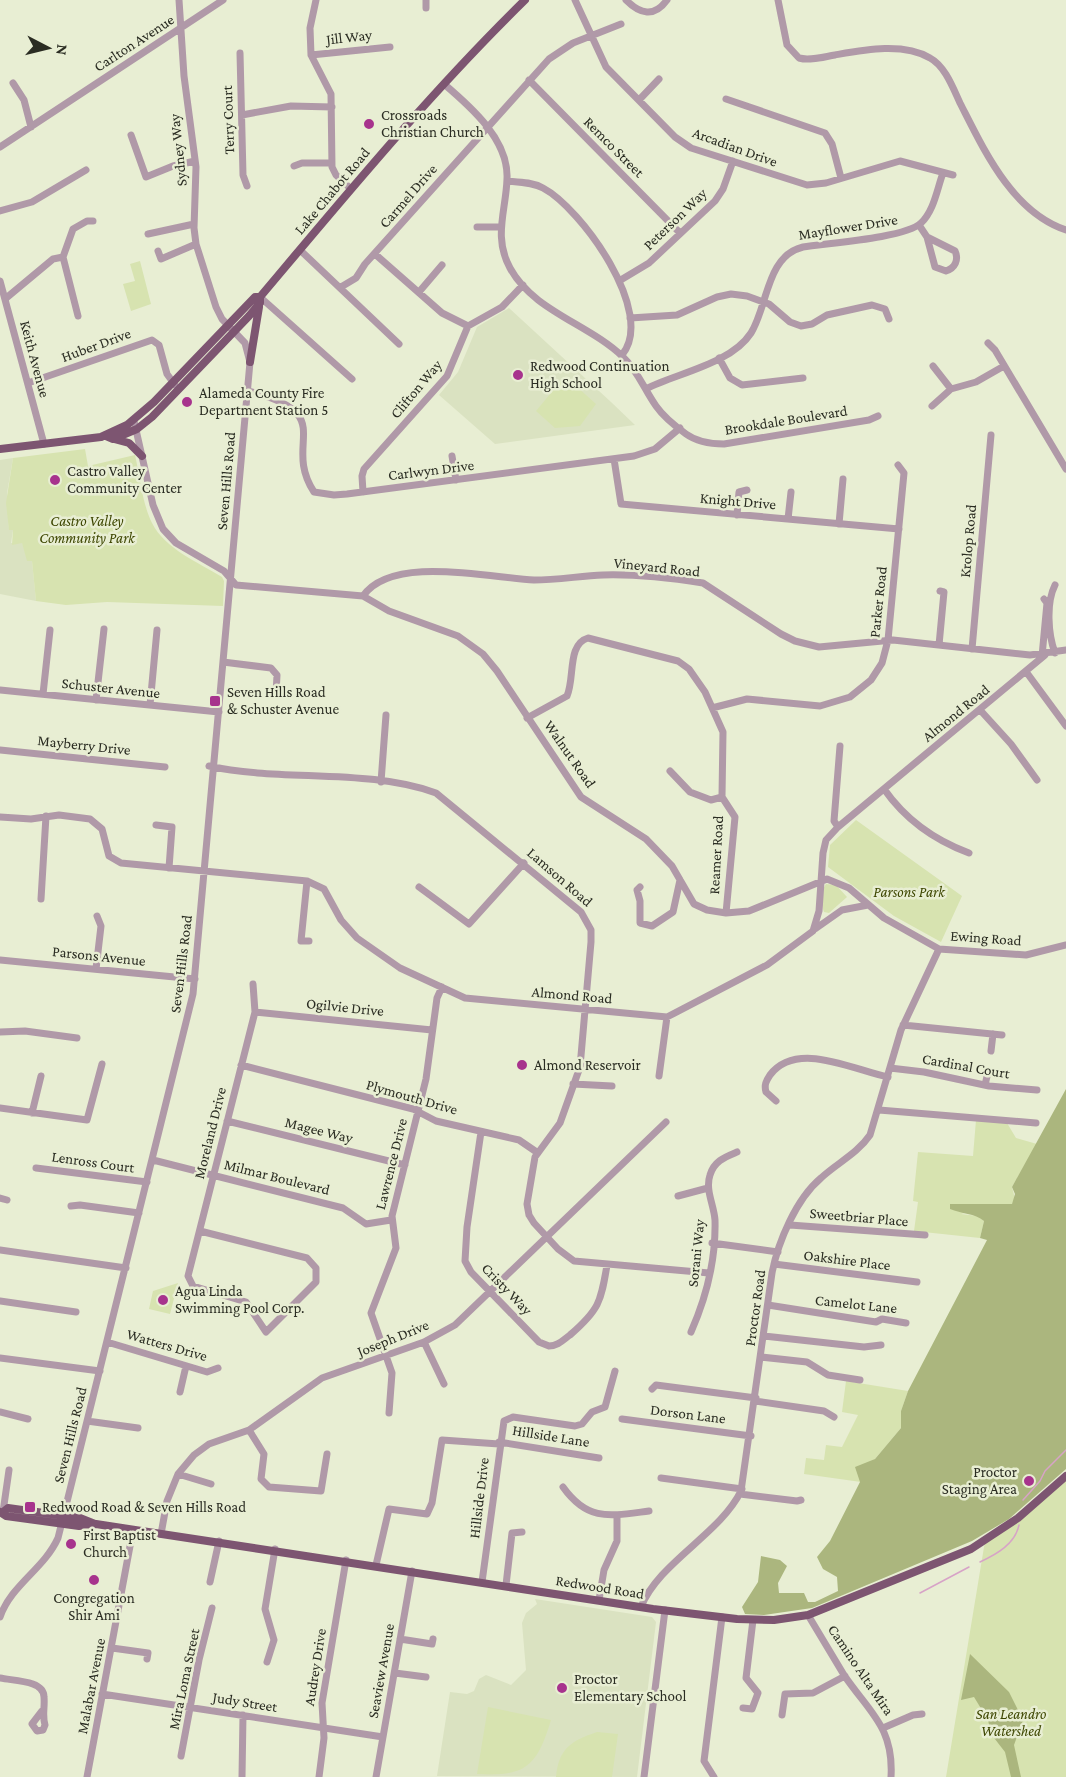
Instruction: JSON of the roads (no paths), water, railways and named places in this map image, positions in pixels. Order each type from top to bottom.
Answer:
[{"type":"main road","name":"Lake Chabot Road","points":[[0,449],[110,438],[135,425],[260,300],[351,189],[444,84],[525,0]]},
{"type":"main road","points":[[250,362],[260,300]]},
{"type":"main road","points":[[110,438],[132,445],[142,456]]},
{"type":"main road","name":"Redwood Road","points":[[1,1512],[6,1516],[63,1520],[219,1541],[641,1607],[753,1620],[808,1615],[986,1541],[1018,1518],[1066,1476]]},
{"type":"street","name":"Sydney Way","points":[[179,0],[185,94],[195,161],[196,244],[216,307],[231,328]]},
{"type":"street","name":"Carlton Avenue","points":[[0,147],[223,0]]},
{"type":"street","points":[[316,0],[310,28],[311,55],[315,67],[328,84],[332,107],[331,163],[336,175],[351,189]]},
{"type":"street","name":"Arcadian Drive","points":[[575,0],[606,68],[681,141],[807,185],[900,161],[953,176]]},
{"type":"street","points":[[626,0],[637,11],[645,13],[657,10],[667,0]]},
{"type":"street","points":[[778,0],[787,45],[799,58],[811,59],[862,50],[894,50],[916,52],[933,60],[948,79],[977,137],[1008,185],[1035,214],[1066,230]]},
{"type":"street","name":"Carmel Drive","points":[[341,287],[356,278],[553,55],[621,24]]},
{"type":"street","name":"Jill Way","points":[[311,55],[390,47]]},
{"type":"street","name":"Terry Court","points":[[240,53],[243,175],[247,186]]},
{"type":"street","points":[[639,100],[659,79]]},
{"type":"street","name":"Remco Street","points":[[529,80],[680,233]]},
{"type":"street","points":[[13,83],[24,100],[31,127]]},
{"type":"street","name":"Brookdale Boulevard","points":[[444,84],[487,127],[502,148],[507,181],[500,227],[506,261],[523,285],[545,304],[622,355],[659,409],[680,428],[698,440],[724,444],[869,420],[878,416]]},
{"type":"street","points":[[726,99],[825,134],[831,144],[841,178]]},
{"type":"street","points":[[242,115],[291,106],[332,107]]},
{"type":"street","points":[[131,135],[146,177],[167,168],[195,161]]},
{"type":"street","name":"Peterson Way","points":[[619,281],[644,268],[720,193],[733,161]]},
{"type":"street","points":[[294,166],[302,163],[331,163]]},
{"type":"street","points":[[0,211],[32,202],[86,170]]},
{"type":"street","name":"Mayflower Drive","points":[[646,389],[719,358],[738,347],[749,336],[779,262],[796,249],[900,233],[919,225],[930,209],[943,172]]},
{"type":"street","points":[[507,181],[537,186],[557,199],[592,238],[619,281],[630,318],[628,341],[622,355]]},
{"type":"street","points":[[78,316],[63,257],[73,229],[87,221],[93,221]]},
{"type":"street","points":[[148,234],[194,224]]},
{"type":"street","points":[[919,225],[927,237],[935,267],[946,271],[952,268],[957,260],[956,251],[927,237]]},
{"type":"street","points":[[477,226],[500,227]]},
{"type":"street","points":[[158,251],[161,259],[196,244]]},
{"type":"street","points":[[300,250],[399,344]]},
{"type":"street","points":[[375,254],[448,317],[468,326],[502,307],[523,285]]},
{"type":"street","points":[[5,298],[53,259],[63,257]]},
{"type":"street","points":[[419,292],[442,265]]},
{"type":"street","name":"Keith Avenue","points":[[0,281],[44,444]]},
{"type":"street","points":[[630,318],[677,315],[727,294],[742,295],[764,302],[779,311],[790,322],[801,326],[812,324],[827,315],[873,305],[885,309],[889,319]]},
{"type":"street","points":[[260,300],[352,379]]},
{"type":"street","name":"Clifton Way","points":[[363,492],[364,469],[447,376],[468,326]]},
{"type":"street","name":"Seven Hills Road","points":[[0,1617],[11,1596],[50,1554],[63,1520],[192,1004],[250,362],[248,348],[231,328]]},
{"type":"street","name":"Huber Drive","points":[[28,383],[152,340],[159,345],[167,375],[176,386]]},
{"type":"street","points":[[987,343],[1004,366],[1065,465]]},
{"type":"street","points":[[719,358],[730,378],[742,385],[803,378]]},
{"type":"street","points":[[933,366],[951,389]]},
{"type":"street","points":[[932,406],[951,389],[971,385],[1004,366]]},
{"type":"street","name":"Carlwyn Drive","points":[[248,391],[284,401],[298,414],[303,426],[306,475],[314,492],[334,495],[614,459],[648,452],[662,445],[680,428]]},
{"type":"street","name":"Walnut Road","points":[[135,425],[155,511],[167,534],[180,546],[224,571],[236,585],[363,596],[389,611],[458,636],[483,654],[497,671],[581,797],[646,839],[672,866],[694,904],[707,910],[726,913],[749,911],[820,881]]},
{"type":"street","name":"Krolop Road","points":[[972,649],[991,435]]},
{"type":"street","points":[[452,456],[456,480]]},
{"type":"street","name":"Knight Drive","points":[[614,459],[621,504],[899,529]]},
{"type":"street","name":"Parker Road","points":[[712,708],[747,699],[809,707],[841,701],[858,692],[875,674],[882,663],[888,640],[904,473],[898,465]]},
{"type":"street","points":[[839,524],[843,479]]},
{"type":"street","points":[[737,515],[739,492],[747,490]]},
{"type":"street","points":[[788,519],[791,492]]},
{"type":"street","name":"Vineyard Road","points":[[363,596],[382,580],[413,573],[463,573],[535,580],[605,575],[686,580],[703,583],[795,641],[819,647],[888,640],[1043,656]]},
{"type":"street","points":[[1055,585],[1052,593],[1050,623],[1055,653]]},
{"type":"street","points":[[939,645],[944,592],[940,591]]},
{"type":"street","points":[[1044,599],[1047,603],[1043,656],[1066,650]]},
{"type":"street","points":[[96,700],[104,629]]},
{"type":"street","points":[[43,694],[50,630]]},
{"type":"street","points":[[150,705],[157,630]]},
{"type":"street","name":"Reamer Road","points":[[528,718],[567,696],[571,687],[575,646],[588,638],[678,661],[696,678],[723,732],[722,797],[735,817],[726,913]]},
{"type":"street","name":"Almond Road","points":[[813,931],[819,911],[820,881],[826,840],[838,827],[1027,673],[1043,656]]},
{"type":"street","points":[[223,663],[271,668],[277,675],[276,694]]},
{"type":"street","points":[[1027,673],[1066,726]]},
{"type":"street","name":"Schuster Avenue","points":[[0,690],[219,712]]},
{"type":"street","points":[[981,711],[1011,744],[1037,780]]},
{"type":"street","points":[[381,782],[386,715]]},
{"type":"street","points":[[838,827],[834,821],[840,746]]},
{"type":"street","name":"Mayberry Drive","points":[[0,750],[165,767]]},
{"type":"street","name":"Lamson Road","points":[[212,767],[419,787],[436,794],[524,863],[586,919],[591,942],[580,1067],[556,1129],[537,1153],[531,1169],[528,1210],[532,1221],[570,1258],[607,1265],[709,1273]]},
{"type":"street","points":[[670,771],[690,792],[711,800],[722,797]]},
{"type":"street","points":[[884,789],[921,828],[941,841],[969,853]]},
{"type":"street","points":[[0,817],[31,819],[59,814],[95,822],[102,829],[109,856],[117,862],[307,881],[301,941],[309,941]]},
{"type":"street","points":[[41,899],[46,816]]},
{"type":"street","points":[[156,825],[172,827],[169,867]]},
{"type":"street","points":[[419,887],[469,924],[524,863]]},
{"type":"street","points":[[640,887],[637,890],[640,901],[640,923],[644,926],[652,926],[673,912],[680,880]]},
{"type":"street","points":[[820,881],[834,880],[899,927],[939,949]]},
{"type":"street","name":"Almond Road","points":[[307,881],[324,889],[341,920],[357,938],[400,968],[465,998],[667,1017]]},
{"type":"street","points":[[659,1076],[667,1017],[766,965],[842,910],[868,905]]},
{"type":"street","points":[[96,969],[101,926],[97,916]]},
{"type":"street","name":"Ewing Road","points":[[939,949],[1026,955],[1066,945]]},
{"type":"street","name":"Proctor Road","points":[[641,1607],[652,1589],[723,1516],[741,1492],[751,1436],[774,1264],[778,1252],[790,1225],[815,1183],[865,1142],[879,1110],[903,1025],[939,949]]},
{"type":"street","name":"Parsons Avenue","points":[[0,960],[195,979]]},
{"type":"street","name":"Moreland Drive","points":[[200,1231],[303,1256],[316,1268],[316,1282],[266,1332],[246,1302],[193,1286],[188,1276],[255,1011],[253,984]]},
{"type":"street","name":"Lawrence Drive","points":[[389,1413],[392,1373],[371,1313],[396,1248],[391,1220],[426,1079],[437,998],[442,987]]},
{"type":"street","name":"Ogilvie Drive","points":[[255,1011],[432,1030]]},
{"type":"street","points":[[903,1025],[1002,1035]]},
{"type":"street","points":[[0,1032],[25,1031],[77,1038]]},
{"type":"street","points":[[991,1051],[993,1035]]},
{"type":"street","points":[[776,1101],[766,1092],[766,1080],[774,1071],[792,1061],[809,1056],[888,1077]]},
{"type":"street","points":[[0,1108],[87,1119],[102,1064]]},
{"type":"street","name":"Plymouth Drive","points":[[241,1065],[413,1109],[430,1119],[519,1140],[537,1153]]},
{"type":"street","name":"Cardinal Court","points":[[890,1068],[924,1072],[985,1086],[1037,1090]]},
{"type":"street","points":[[985,1086],[988,1072]]},
{"type":"street","points":[[32,1113],[41,1076]]},
{"type":"street","points":[[573,1084],[612,1086]]},
{"type":"street","points":[[879,1110],[1036,1123]]},
{"type":"street","name":"Magee Way","points":[[227,1121],[405,1165]]},
{"type":"street","name":"Joseph Drive","points":[[161,1534],[167,1501],[178,1474],[194,1455],[209,1444],[249,1430],[322,1377],[387,1357],[424,1342],[455,1325],[492,1292],[666,1122]]},
{"type":"street","name":"Cristy Way","points":[[481,1132],[465,1257],[469,1269],[539,1342],[554,1346],[590,1318],[598,1307],[607,1265]]},
{"type":"street","points":[[678,1196],[708,1188],[710,1174],[719,1160],[737,1152]]},
{"type":"street","name":"Milmar Boulevard","points":[[153,1160],[340,1207],[366,1224],[391,1220]]},
{"type":"street","name":"Lenross Court","points":[[36,1168],[147,1182]]},
{"type":"street","name":"Sorani Way","points":[[691,1332],[705,1302],[709,1273],[715,1219],[708,1188]]},
{"type":"street","points":[[71,1206],[80,1205],[140,1213]]},
{"type":"street","name":"Sweetbriar Place","points":[[790,1225],[925,1235]]},
{"type":"street","points":[[712,1243],[778,1252]]},
{"type":"street","points":[[0,1250],[126,1268]]},
{"type":"street","name":"Oakshire Place","points":[[774,1264],[917,1282]]},
{"type":"street","points":[[0,1301],[76,1312]]},
{"type":"street","name":"Camelot Lane","points":[[768,1305],[876,1322],[882,1319],[906,1323]]},
{"type":"street","points":[[764,1336],[864,1347],[881,1345]]},
{"type":"street","name":"Watters Drive","points":[[107,1342],[207,1372],[218,1368]]},
{"type":"street","points":[[424,1342],[444,1384]]},
{"type":"street","points":[[761,1357],[807,1362],[828,1375],[860,1380]]},
{"type":"street","points":[[0,1358],[100,1371]]},
{"type":"street","points":[[180,1392],[186,1366]]},
{"type":"street","name":"Hillside Drive","points":[[482,1582],[499,1443],[506,1418],[582,1425],[592,1412],[605,1407],[615,1371]]},
{"type":"street","points":[[652,1389],[656,1385],[756,1399],[824,1411],[834,1417]]},
{"type":"street","points":[[0,1412],[28,1419]]},
{"type":"street","name":"Dorson Lane","points":[[622,1419],[751,1436]]},
{"type":"street","points":[[87,1421],[138,1428]]},
{"type":"street","points":[[249,1430],[264,1454],[261,1479],[268,1487],[321,1491],[327,1454]]},
{"type":"street","name":"Hillside Lane","points":[[376,1565],[389,1509],[427,1514],[432,1503],[441,1440],[499,1443],[599,1458]]},
{"type":"street","points":[[1,1512],[9,1470]]},
{"type":"street","points":[[178,1474],[211,1484]]},
{"type":"street","points":[[661,1478],[797,1502],[801,1500]]},
{"type":"street","points":[[562,1487],[575,1503],[600,1515],[648,1511]]},
{"type":"street","points":[[599,1600],[604,1570],[618,1537],[617,1515]]},
{"type":"street","name":"Malabar Avenue","points":[[87,1777],[133,1530]]},
{"type":"street","points":[[506,1585],[512,1533],[522,1532]]},
{"type":"street","points":[[210,1582],[219,1541]]},
{"type":"street","points":[[267,1662],[274,1640],[265,1609],[275,1549]]},
{"type":"street","name":"Audrey Drive","points":[[319,1777],[324,1745],[322,1703],[346,1560]]},
{"type":"street","name":"Seaview Avenue","points":[[376,1777],[412,1571]]},
{"type":"street","name":"Mira Loma Street","points":[[181,1756],[212,1608]]},
{"type":"street","points":[[644,1777],[665,1610]]},
{"type":"street","name":"Camino Alta Mira","points":[[808,1615],[845,1676],[872,1709],[883,1728],[890,1751],[891,1777]]},
{"type":"street","points":[[714,1777],[704,1761],[722,1617]]},
{"type":"street","points":[[743,1708],[752,1709],[758,1693],[746,1678],[753,1620]]},
{"type":"street","points":[[400,1639],[432,1644],[433,1638]]},
{"type":"street","points":[[112,1648],[148,1653],[147,1659]]},
{"type":"street","points":[[394,1673],[426,1677]]},
{"type":"street","points":[[784,1694],[813,1693],[845,1676]]},
{"type":"street","points":[[0,1678],[40,1687],[45,1695],[42,1711]]},
{"type":"street","points":[[782,1715],[786,1685]]},
{"type":"street","name":"Judy Street","points":[[102,1694],[383,1737]]},
{"type":"street","points":[[883,1728],[913,1715],[922,1714]]},
{"type":"street","points":[[242,1777],[243,1715]]},
{"type":"waterway","points":[[1023,1500],[1040,1481],[1045,1471],[1066,1450]]},
{"type":"waterway","points":[[980,1562],[999,1552],[1009,1543],[1014,1538],[1019,1525]]},
{"type":"waterway","points":[[920,1593],[969,1567]]},
{"type":"place","name":"Crossroads Christian Church","points":[[369,124]]},
{"type":"place","name":"Redwood Continuation High School","points":[[518,375]]},
{"type":"place","name":"Alameda County Fire Department Station 5","points":[[187,402]]},
{"type":"place","name":"Castro Valley Community Center","points":[[55,480]]},
{"type":"place","name":"Seven Hills Road & Schuster Avenue","points":[[215,701]]},
{"type":"place","name":"Almond Reservoir","points":[[522,1065]]},
{"type":"place","name":"Agua Linda Swimming Pool Corp.","points":[[163,1300]]},
{"type":"place","name":"Proctor Staging Area","points":[[1029,1481]]},
{"type":"place","name":"Redwood Road & Seven Hills Road","points":[[30,1507]]},
{"type":"place","name":"First Baptist Church","points":[[71,1544]]},
{"type":"place","name":"Congregation Shir Ami","points":[[94,1580]]},
{"type":"place","name":"Proctor Elementary School","points":[[562,1688]]},
{"type":"park label","name":"Castro Valley Community Park","points":[[87,530]]},
{"type":"park label","name":"Parsons Park","points":[[909,892]]},
{"type":"park label","name":"San Leandro Watershed","points":[[1011,1722]]}]
